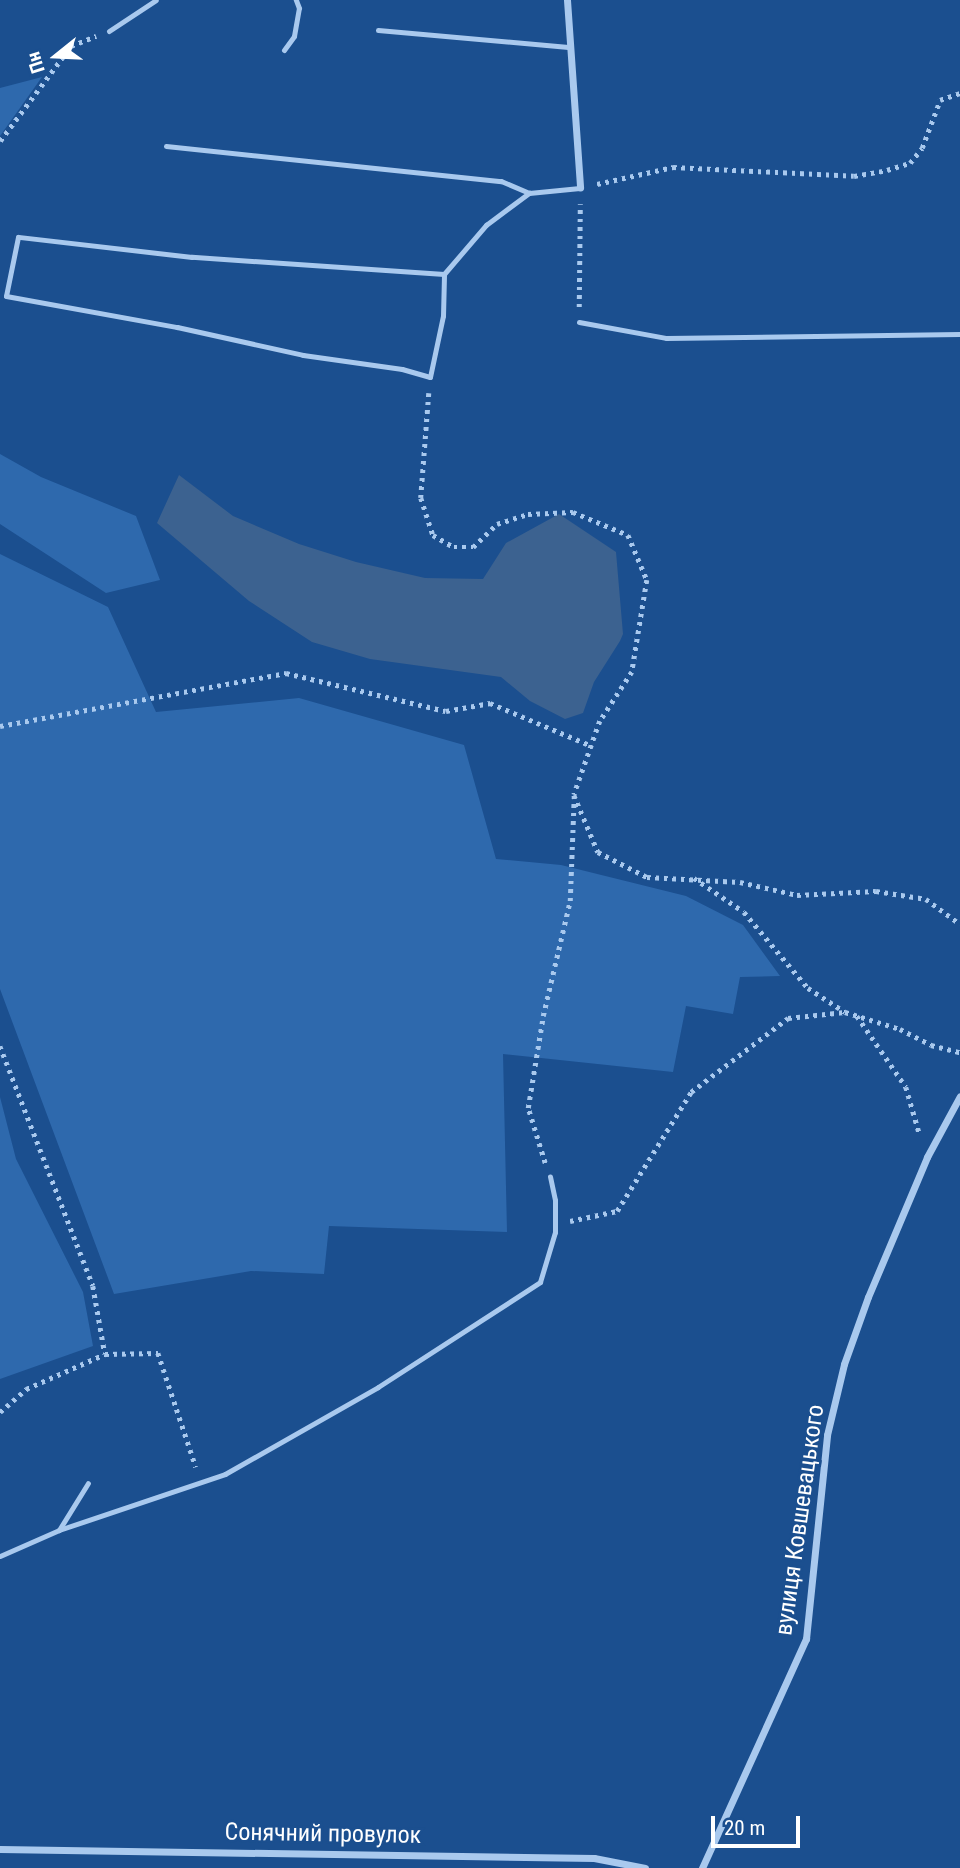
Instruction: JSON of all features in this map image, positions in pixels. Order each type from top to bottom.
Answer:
[{"type":"street","points":[[567,0],[568,47],[580,188]]},
{"type":"street","name":"вулиця Ковшевацького","points":[[702,1868],[806,1639],[827,1435],[844,1364],[868,1297],[927,1157],[960,1096]]},
{"type":"street","name":"Сонячний провулок","points":[[0,1849],[594,1858],[645,1868]]},
{"type":"lane","points":[[109,31],[156,0]]},
{"type":"lane","points":[[284,50],[294,36],[299,8],[296,0]]},
{"type":"lane","points":[[378,30],[568,47]]},
{"type":"lane","points":[[166,146],[501,181],[529,193],[580,188]]},
{"type":"lane","points":[[444,274],[192,257],[18,237],[6,296],[177,327],[303,355],[402,369],[430,377],[443,316],[444,274],[486,225],[529,193]]},
{"type":"lane","points":[[579,322],[666,338],[960,334]]},
{"type":"lane","points":[[0,1556],[59,1530],[225,1474],[378,1387],[540,1282],[555,1232],[555,1200],[550,1177]]},
{"type":"lane","points":[[59,1530],[88,1483]]},
{"type":"path","points":[[0,141],[71,46],[109,31]]},
{"type":"path","points":[[579,322],[580,188],[673,167],[854,176],[887,170],[911,163],[922,148],[940,100],[960,93]]},
{"type":"path","points":[[430,377],[421,498],[433,535],[454,547],[473,547],[497,524],[528,513],[573,512],[628,535],[647,580],[632,672],[600,721],[574,795],[570,901],[543,1016],[528,1108],[550,1177]]},
{"type":"path","points":[[0,726],[286,673],[446,710],[490,703],[592,746]]},
{"type":"path","points":[[574,795],[598,852],[646,877],[740,882],[797,895],[876,891],[926,900],[960,925]]},
{"type":"path","points":[[694,878],[744,912],[808,988],[845,1012],[960,1052]]},
{"type":"path","points":[[555,1232],[570,1220],[617,1211],[691,1092],[788,1018],[845,1012]]},
{"type":"path","points":[[857,1016],[906,1087],[927,1157]]},
{"type":"path","points":[[0,1046],[93,1286],[105,1354]]},
{"type":"path","points":[[0,1412],[26,1390],[105,1354],[158,1353],[202,1483]]},
{"type":"shaded area","points":[[42,77],[0,136],[0,88]]},
{"type":"shaded area","points":[[0,454],[41,477],[136,516],[160,580],[106,593],[0,524]]},
{"type":"shaded area","points":[[179,475],[233,516],[299,544],[356,562],[425,578],[483,579],[506,543],[559,514],[616,552],[623,634],[594,682],[583,713],[565,719],[530,701],[501,677],[370,659],[312,642],[249,601],[157,523]]},
{"type":"shaded area","points":[[0,554],[108,607],[156,712],[299,698],[464,745],[496,859],[561,865],[686,896],[743,925],[780,976],[740,977],[733,1014],[686,1006],[673,1072],[503,1054],[507,1232],[329,1226],[324,1274],[251,1271],[114,1294],[0,989]]},
{"type":"shaded area","points":[[0,1097],[16,1159],[83,1292],[93,1346],[0,1379]]}]
